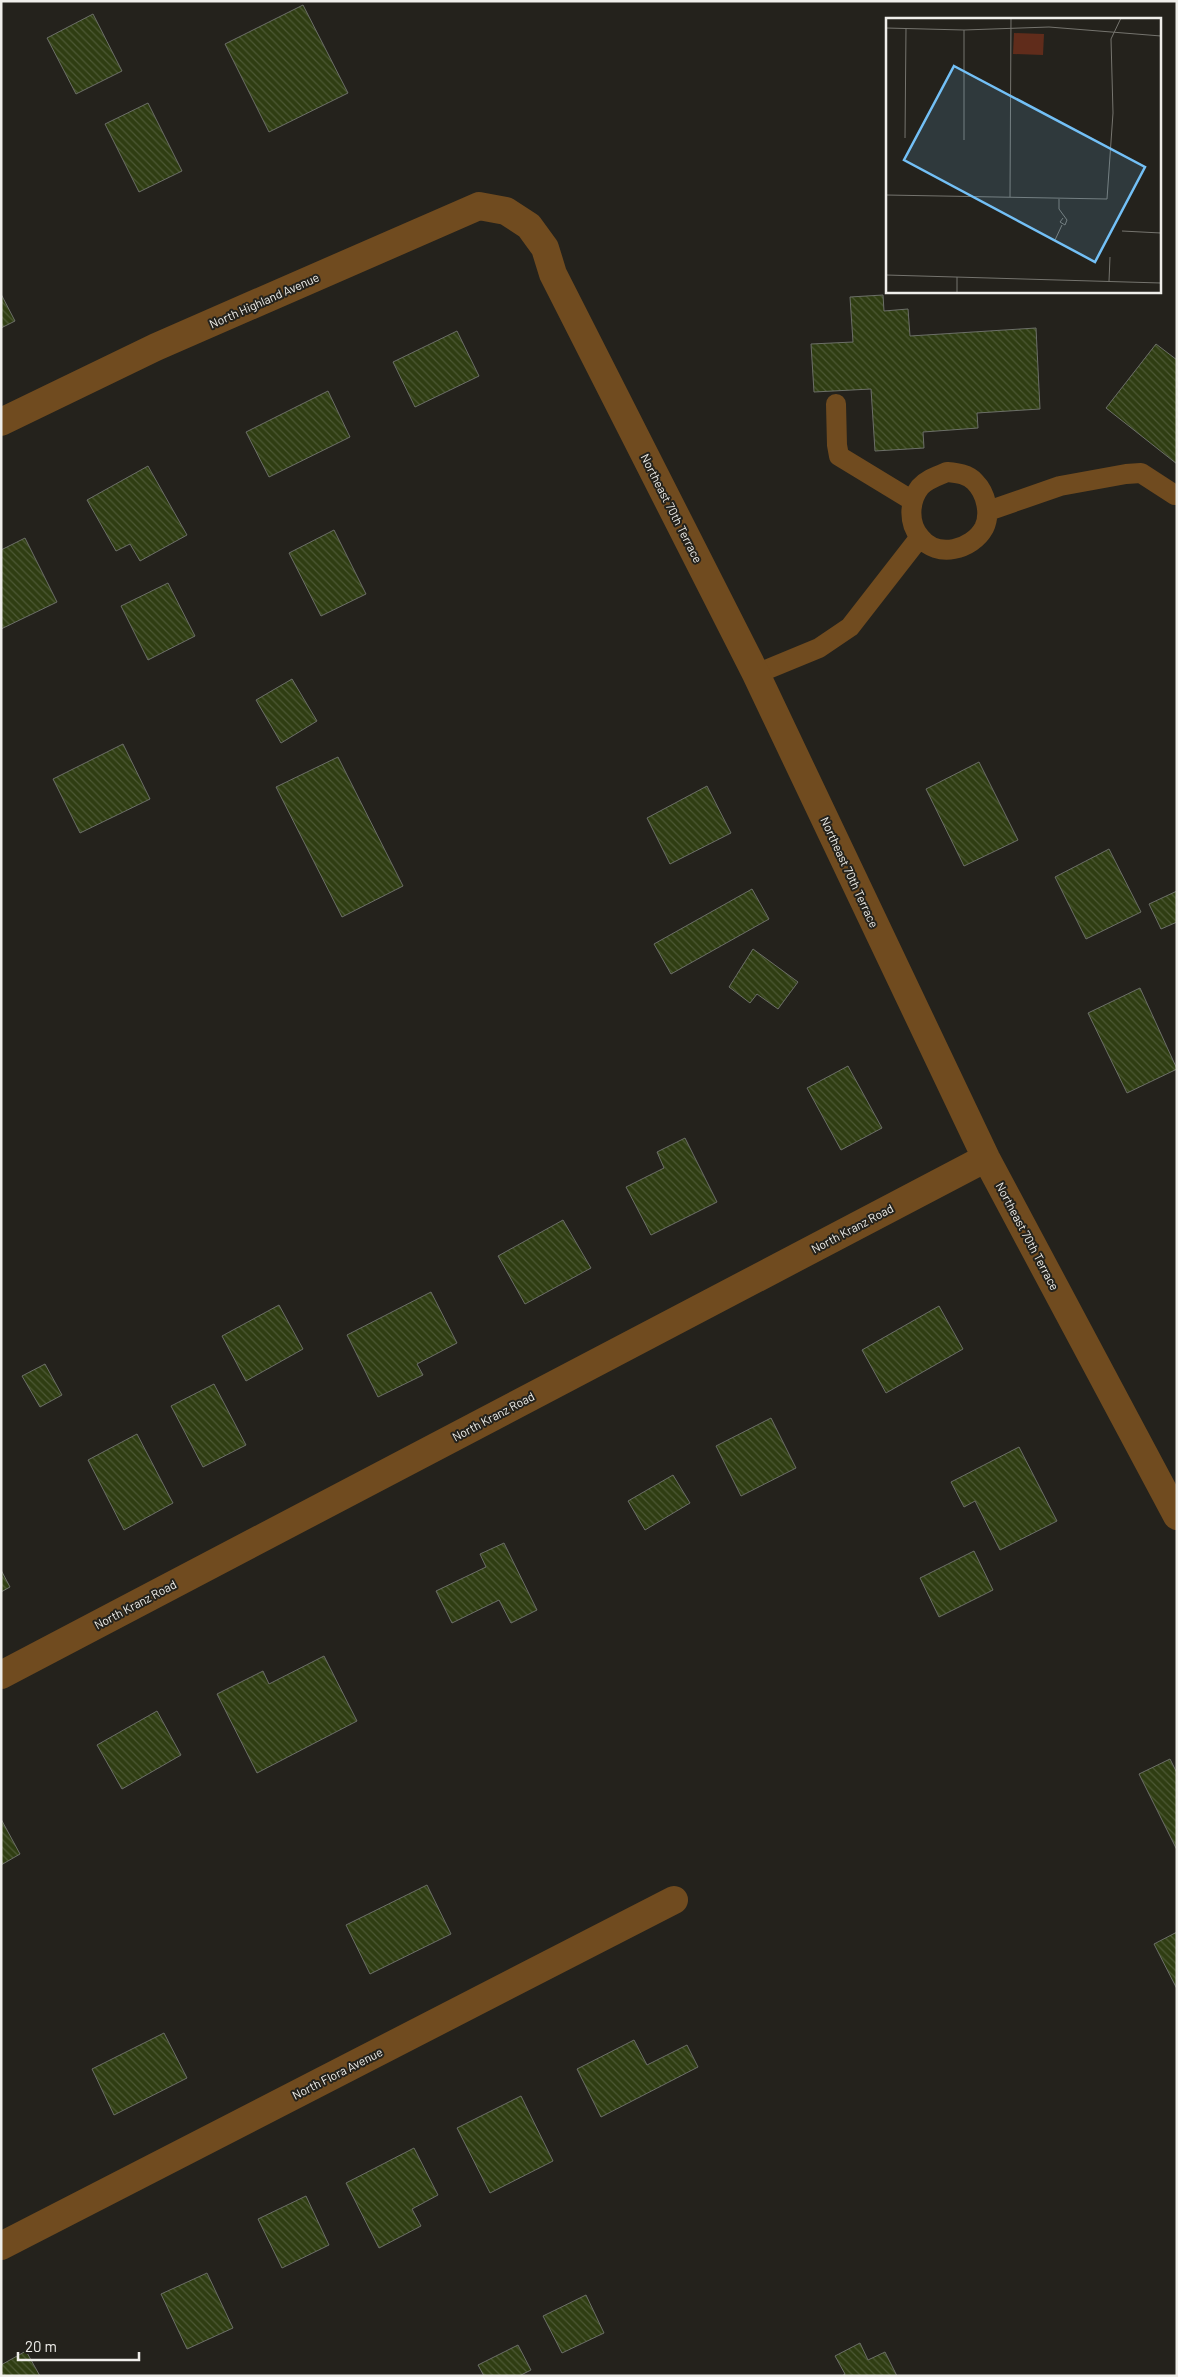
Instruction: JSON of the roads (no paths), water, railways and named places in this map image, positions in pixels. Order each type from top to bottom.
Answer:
[{"type":"street","name":"North Highland Avenue","points":[[1,422],[156,347],[479,206],[506,211],[529,226]]},
{"type":"street","name":"Northeast 70th Terrace","points":[[529,226],[546,248],[553,274],[756,674],[986,1158],[1177,1516]]},
{"type":"street","name":"North Kranz Road","points":[[1,1675],[986,1158]]},
{"type":"street","name":"North Flora Avenue","points":[[1,2246],[674,1900]]},
{"type":"lane","points":[[836,404],[836,445],[839,456],[913,501]]},
{"type":"lane","points":[[947,472],[961,474],[975,481],[983,494],[988,511],[984,527],[974,541],[957,549],[942,550],[930,546],[920,537],[913,525],[911,512],[913,501],[920,487],[932,478],[947,472]]},
{"type":"lane","points":[[988,511],[1060,486],[1126,474],[1141,473],[1175,496]]},
{"type":"lane","points":[[756,674],[819,648],[850,627],[920,537]]}]
